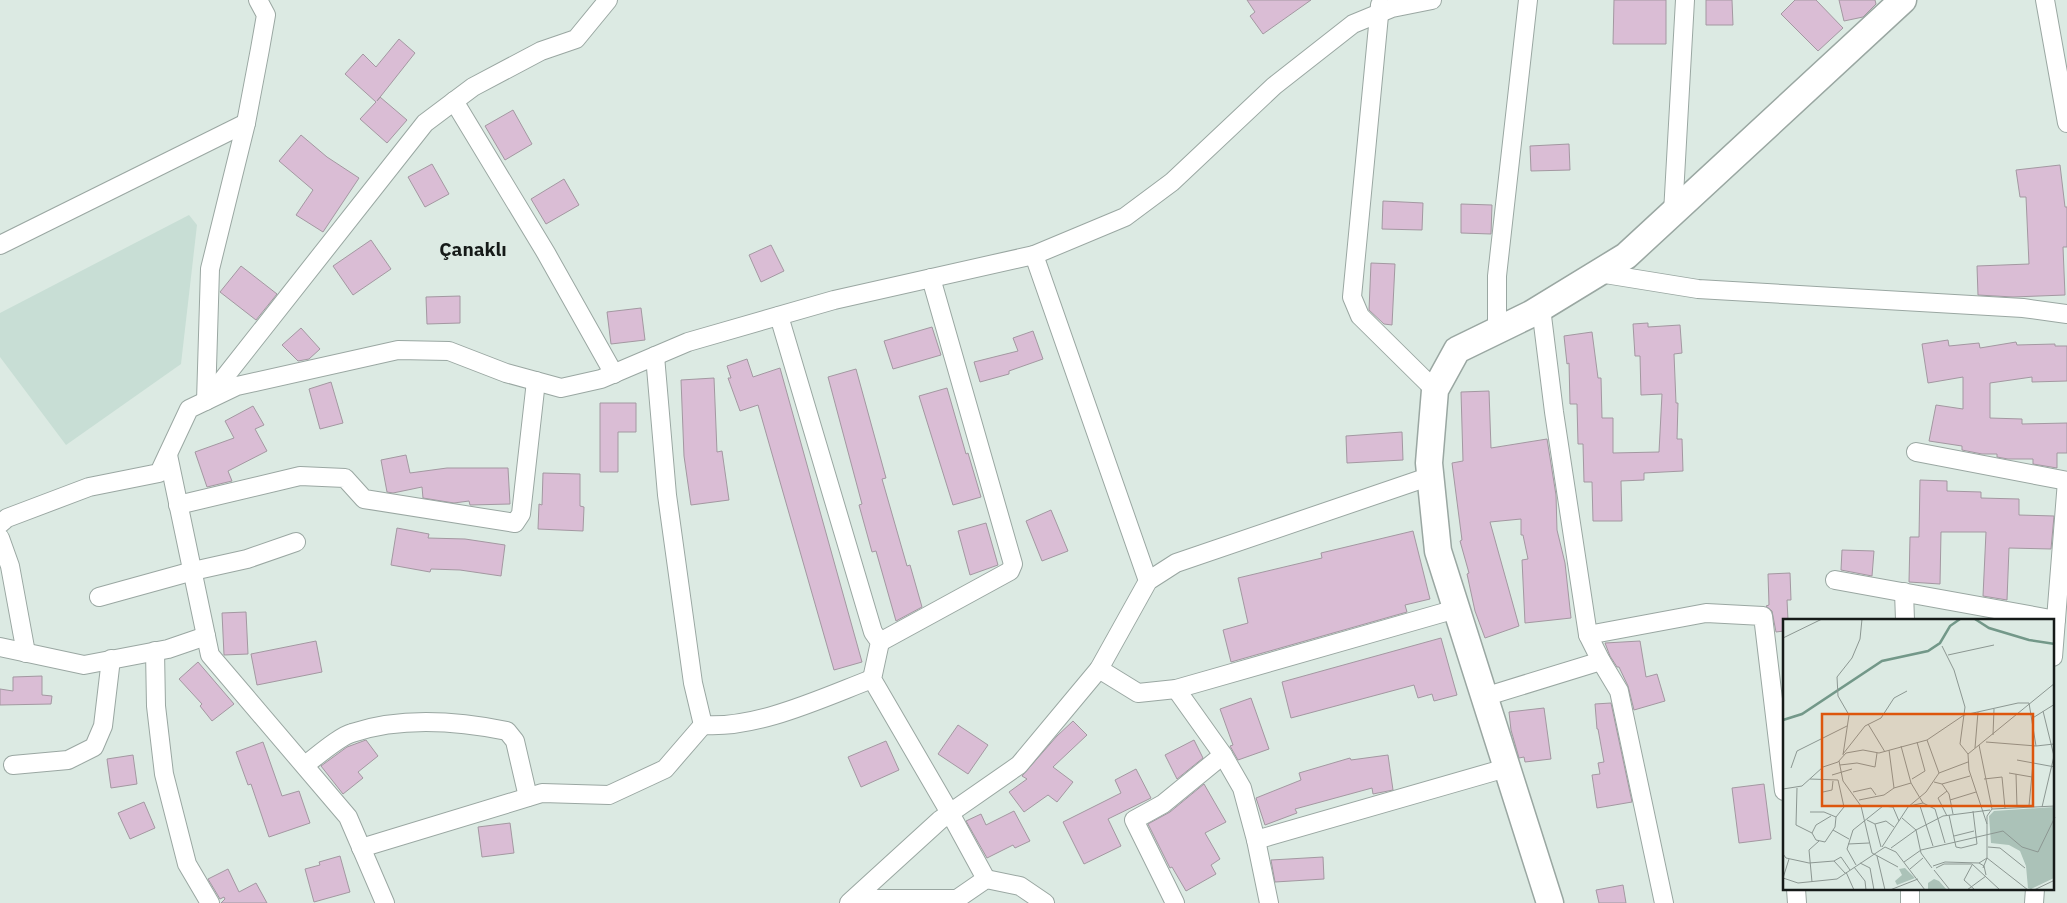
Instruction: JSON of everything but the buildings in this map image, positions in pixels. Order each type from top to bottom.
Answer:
[{"type":"street","points":[[206,401],[210,269],[246,123],[266,15],[258,0]]},
{"type":"street","points":[[206,401],[425,123],[473,87],[541,52],[576,39],[608,0]]},
{"type":"street","points":[[0,524],[7,518],[89,487],[159,472],[189,409],[237,386],[398,350],[449,351],[506,373],[561,388],[601,379],[688,342],[834,300],[1034,255],[1125,217],[1172,182],[1281,81],[1352,24],[1380,7],[1392,8],[1432,0]]},
{"type":"street","points":[[1496,331],[1497,276],[1528,0]]},
{"type":"street","points":[[1673,213],[1685,0]]},
{"type":"street","points":[[1550,903],[1438,551],[1429,462],[1435,390],[1456,350],[1541,308],[1626,256],[1903,0]]},
{"type":"street","points":[[2045,0],[2060,41],[2067,123]]},
{"type":"street","points":[[1380,7],[1352,296],[1360,316],[1435,390]]},
{"type":"street","points":[[454,101],[546,253],[614,374]]},
{"type":"street","points":[[0,245],[246,123]]},
{"type":"street","points":[[1034,255],[1148,581]]},
{"type":"street","points":[[1598,273],[1698,290],[2023,308],[2067,314]]},
{"type":"street","points":[[880,642],[1010,571],[1013,564],[931,278]]},
{"type":"street","points":[[1541,308],[1554,412],[1588,635],[1601,661],[1620,691],[1664,903]]},
{"type":"street","points":[[779,316],[873,632],[880,642],[872,679],[986,879],[1020,886],[1045,903]]},
{"type":"street","points":[[656,356],[667,495],[692,683],[703,725]]},
{"type":"street","points":[[178,505],[300,476],[327,477],[345,478],[364,499],[515,523],[521,514],[536,381]]},
{"type":"street","points":[[1916,452],[2067,481],[2054,645]]},
{"type":"street","points":[[168,454],[210,655],[348,818],[385,903]]},
{"type":"street","points":[[852,901],[940,820],[1019,765],[1099,669],[1148,581],[1176,563],[1431,476]]},
{"type":"street","points":[[0,538],[10,566],[26,653]]},
{"type":"street","points":[[99,597],[192,571],[247,559],[296,542]]},
{"type":"street","points":[[1835,580],[2051,619]]},
{"type":"street","points":[[1904,592],[1905,619]]},
{"type":"street","points":[[1099,669],[1138,693],[1176,689],[1456,609]]},
{"type":"street","points":[[1588,635],[1706,612],[1763,616],[1783,783]]},
{"type":"street","points":[[0,647],[84,665],[155,651],[206,636]]},
{"type":"street","points":[[155,651],[156,706],[164,774],[187,864],[210,903]]},
{"type":"street","points":[[13,765],[68,760],[94,748],[103,726],[111,660]]},
{"type":"street","points":[[1484,697],[1601,661]]},
{"type":"street","points":[[703,725],[719,726],[779,714],[872,679]]},
{"type":"street","points":[[1176,689],[1223,755],[1242,788],[1256,840],[1269,903]]},
{"type":"street","points":[[305,766],[350,733],[412,721],[484,726],[507,731],[515,741],[528,797]]},
{"type":"street","points":[[361,848],[542,793],[609,795],[665,769],[703,725]]},
{"type":"street","points":[[1175,903],[1134,820],[1163,804],[1223,755]]},
{"type":"street","points":[[1256,840],[1506,768]]},
{"type":"street","points":[[852,901],[958,901],[986,879]]},
{"type":"street","points":[[1796,890],[1797,903]]},
{"type":"street","points":[[1910,890],[1910,903]]},
{"type":"street","points":[[2034,903],[2035,890]]},
{"type":"shaded area","points":[[189,215],[197,225],[181,364],[66,445],[0,357],[0,313]]},
{"type":"district","name":"Çanaklı","points":[[473,249]]}]
